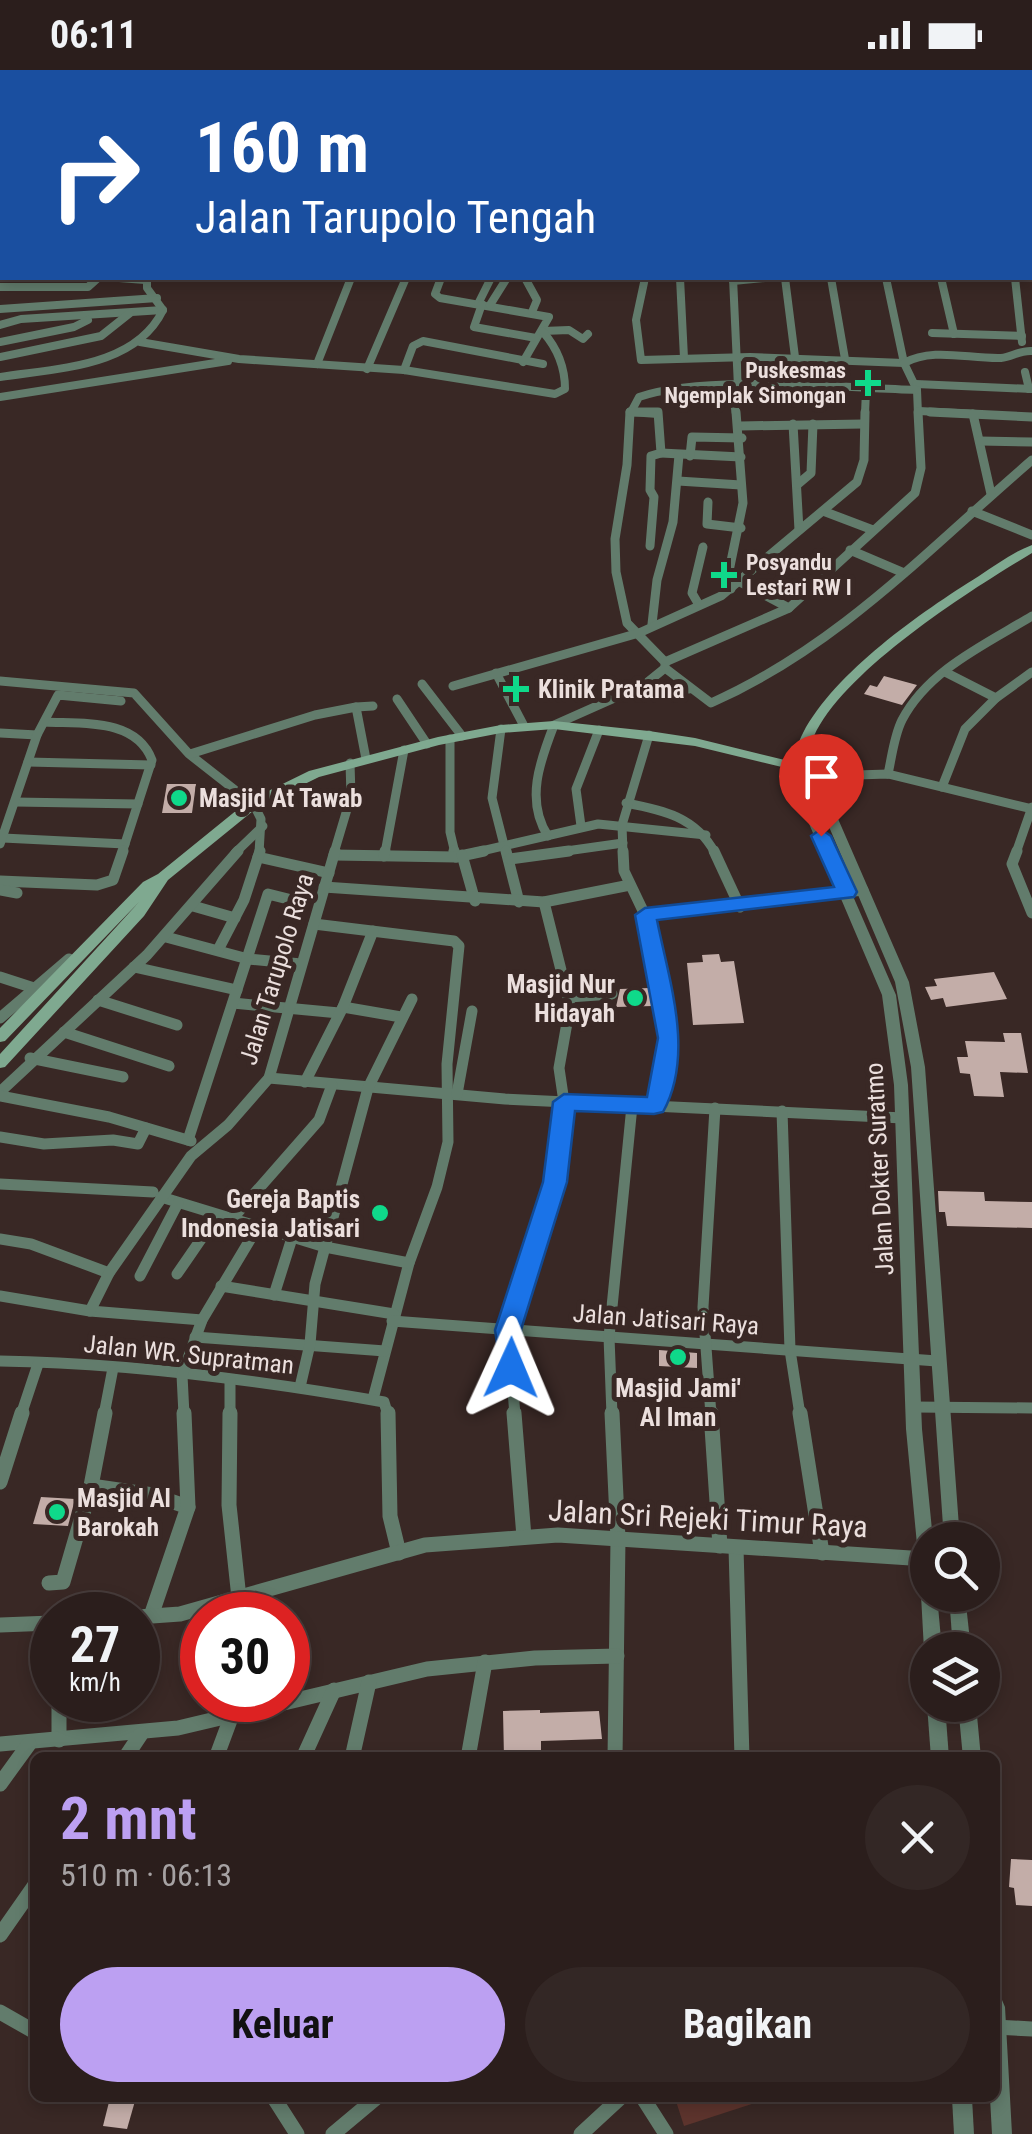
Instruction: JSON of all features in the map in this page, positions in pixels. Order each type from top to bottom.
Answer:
[{"type":"main road","points":[[796,769],[806,738],[838,692],[939,606],[1032,548]]},
{"type":"main road","points":[[0,1037],[139,893],[253,804],[314,774],[456,737],[524,726],[599,730],[695,742],[820,779],[820,765],[796,769]]},
{"type":"main road","points":[[0,1063],[140,913],[164,877]]},
{"type":"street","points":[[0,287],[88,287],[96,280]]},
{"type":"street","points":[[147,280],[164,310]]},
{"type":"street","points":[[317,364],[351,280]]},
{"type":"street","points":[[367,369],[405,280]]},
{"type":"street","points":[[441,280],[437,296],[548,318],[524,362]]},
{"type":"street","points":[[490,280],[474,327],[541,334],[569,330],[583,339],[588,334]]},
{"type":"street","points":[[483,304],[505,280]]},
{"type":"street","points":[[526,280],[537,300],[532,312]]},
{"type":"street","points":[[645,280],[636,320],[641,360],[737,356],[904,363],[920,354],[1006,358],[1028,350],[1022,336],[1014,280]]},
{"type":"street","points":[[680,280],[684,358]]},
{"type":"street","points":[[733,280],[737,356],[734,387],[742,438],[742,485],[741,528],[728,567],[735,585],[789,608]]},
{"type":"street","points":[[785,280],[795,357]]},
{"type":"street","points":[[831,280],[845,359]]},
{"type":"street","points":[[548,836],[537,816],[536,792],[554,726],[644,685],[665,665],[789,608],[914,493],[920,481],[917,387],[904,363],[886,280]]},
{"type":"street","points":[[941,280],[954,334]]},
{"type":"street","points":[[0,309],[157,298]]},
{"type":"street","points":[[0,322],[164,310]]},
{"type":"street","points":[[0,377],[113,355],[140,342],[157,326],[164,310]]},
{"type":"street","points":[[0,357],[101,336],[130,314]]},
{"type":"street","points":[[0,342],[74,327],[92,317]]},
{"type":"street","points":[[932,333],[1022,336]]},
{"type":"street","points":[[140,342],[238,359],[404,370],[556,394],[564,389],[563,367],[551,340],[541,334]]},
{"type":"street","points":[[404,370],[413,346],[423,341],[544,364]]},
{"type":"street","points":[[0,397],[238,359]]},
{"type":"street","points":[[1025,372],[1030,389],[734,387],[642,394],[630,412],[615,556],[627,623],[689,689],[702,700],[714,702],[808,656],[841,631],[1032,460]]},
{"type":"street","points":[[453,686],[638,632],[735,585],[857,482],[864,460],[866,390]]},
{"type":"street","points":[[630,412],[658,412],[662,453]]},
{"type":"street","points":[[919,412],[1032,417]]},
{"type":"street","points":[[974,414],[991,494]]},
{"type":"street","points":[[793,424],[799,530]]},
{"type":"street","points":[[798,484],[811,473],[813,424]]},
{"type":"street","points":[[740,426],[863,424]]},
{"type":"street","points":[[652,624],[678,480],[692,437],[742,438]]},
{"type":"street","points":[[980,440],[1032,442]]},
{"type":"street","points":[[650,546],[654,497],[650,490],[651,456],[662,453],[741,457]]},
{"type":"street","points":[[678,480],[742,485]]},
{"type":"street","points":[[708,502],[707,524],[741,528]]},
{"type":"street","points":[[972,510],[1032,535]]},
{"type":"street","points":[[824,511],[873,530]]},
{"type":"street","points":[[699,605],[692,593],[703,547]]},
{"type":"street","points":[[850,550],[904,572]]},
{"type":"street","points":[[888,774],[900,725],[908,710],[945,672],[1032,616]]},
{"type":"street","points":[[945,672],[996,698]]},
{"type":"street","points":[[942,787],[965,729],[996,698],[1032,672]]},
{"type":"street","points":[[496,673],[524,726]]},
{"type":"street","points":[[0,680],[120,701]]},
{"type":"street","points":[[644,685],[689,689]]},
{"type":"street","points":[[415,694],[425,687],[456,737],[450,832],[476,901]]},
{"type":"street","points":[[60,690],[38,735],[1,841],[125,844]]},
{"type":"street","points":[[60,690],[134,693],[190,754],[253,804],[263,826],[258,858],[236,918],[218,950]]},
{"type":"street","points":[[397,699],[427,744]]},
{"type":"street","points":[[190,754],[315,715],[372,706]]},
{"type":"street","points":[[356,707],[366,759]]},
{"type":"street","points":[[0,880],[106,884],[113,880],[151,765],[151,750],[131,732],[44,722]]},
{"type":"street","points":[[502,729],[492,798],[519,902]]},
{"type":"street","points":[[581,826],[573,804],[574,788],[599,730]]},
{"type":"street","points":[[0,733],[38,735]]},
{"type":"street","points":[[648,735],[622,827],[624,871],[645,915],[669,1038],[654,1106]]},
{"type":"street","points":[[384,856],[404,750]]},
{"type":"street","points":[[28,762],[151,765]]},
{"type":"street","name":"Jalan Tarupolo Raya","points":[[90,1311],[157,1194],[228,1125],[268,1078],[351,796],[350,763]]},
{"type":"street","name":"Jalan Dokter Suratmo","points":[[796,769],[846,892],[897,995],[914,1407],[923,1522]]},
{"type":"street","points":[[820,779],[888,774],[1032,809],[1012,864],[1032,913]]},
{"type":"street","name":"Jalan Dokter Suratmo","points":[[820,779],[863,890],[918,1066],[950,1522]]},
{"type":"street","points":[[15,802],[138,804]]},
{"type":"street","points":[[626,803],[672,810],[706,836],[740,906]]},
{"type":"street","points":[[205,1145],[0,1094],[30,1058],[64,1032],[166,937],[237,850],[263,826]]},
{"type":"street","points":[[334,855],[459,856],[581,826],[706,836]]},
{"type":"street","points":[[510,859],[623,843]]},
{"type":"street","points":[[258,858],[329,872]]},
{"type":"street","points":[[324,887],[476,901],[544,902],[630,885]]},
{"type":"street","points":[[0,890],[17,893]]},
{"type":"street","points":[[645,915],[863,890]]},
{"type":"street","points":[[0,1018],[36,989],[134,893],[139,893]]},
{"type":"street","points":[[188,1140],[268,894],[296,901]]},
{"type":"street","points":[[524,1538],[508,1330],[555,1182],[564,1102],[559,1078],[569,997],[544,902]]},
{"type":"street","points":[[193,906],[236,918]]},
{"type":"street","points":[[314,924],[454,941],[459,946],[448,1064],[453,1094]]},
{"type":"street","points":[[305,1082],[341,1010],[373,931]]},
{"type":"street","points":[[166,937],[248,959],[302,964]]},
{"type":"street","points":[[134,967],[290,1008],[401,1017]]},
{"type":"street","points":[[0,977],[36,989]]},
{"type":"street","points":[[569,997],[612,994]]},
{"type":"street","points":[[300,1388],[310,1344],[313,1299],[368,1088],[412,998]]},
{"type":"street","points":[[98,1000],[178,1025]]},
{"type":"street","points":[[399,1553],[390,1516],[388,1408],[373,1399],[409,1263],[441,1172],[472,1011]]},
{"type":"street","points":[[64,1032],[169,1066]]},
{"type":"street","points":[[30,1058],[124,1077]]},
{"type":"street","points":[[268,1078],[564,1102],[903,1118]]},
{"type":"street","points":[[232,1219],[319,1120],[332,1085]]},
{"type":"street","points":[[614,1752],[618,1539],[610,1338],[632,1106]]},
{"type":"street","points":[[715,1108],[706,1206],[706,1344],[720,1546]]},
{"type":"street","points":[[782,1111],[790,1350],[822,1552]]},
{"type":"street","points":[[0,1137],[44,1144],[112,1140],[138,1144],[146,1128]]},
{"type":"street","points":[[0,1184],[104,1186],[157,1194],[292,1238],[409,1263]]},
{"type":"street","points":[[140,1276],[178,1203]]},
{"type":"street","points":[[177,1274],[217,1216]]},
{"type":"street","points":[[154,1592],[188,1506],[182,1376],[202,1320],[257,1228]]},
{"type":"street","points":[[274,1295],[292,1238]]},
{"type":"street","points":[[0,1240],[31,1244],[109,1273]]},
{"type":"street","name":"Jalan Jatisari Raya","points":[[222,1286],[313,1299],[394,1318],[937,1362]]},
{"type":"street","points":[[0,1296],[90,1311],[202,1320]]},
{"type":"street","points":[[195,1337],[385,1351]]},
{"type":"street","name":"Jalan WR. Supratman","points":[[0,1361],[112,1368],[373,1399]]},
{"type":"street","points":[[0,1482],[7,1432],[38,1364]]},
{"type":"street","points":[[49,1583],[63,1582],[91,1486],[112,1368]]},
{"type":"street","points":[[230,1381],[228,1505],[239,1592]]},
{"type":"street","points":[[914,1407],[1032,1408]]},
{"type":"street","points":[[91,1486],[153,1495],[188,1506]]},
{"type":"street","name":"Jalan Sri Rejeki Timur Raya","points":[[261,1592],[425,1545],[558,1535],[910,1558]]},
{"type":"street","points":[[736,1548],[742,1752]]},
{"type":"street","points":[[0,1625],[30,1624]]},
{"type":"street","points":[[310,1696],[484,1662],[616,1656]]},
{"type":"street","points":[[469,1752],[484,1662]]},
{"type":"street","points":[[353,1752],[369,1682]]},
{"type":"street","points":[[305,1752],[334,1690]]},
{"type":"street","points":[[60,1722],[60,1740]]},
{"type":"street","points":[[0,1744],[142,1734],[199,1722]]},
{"type":"street","points":[[218,1752],[229,1722]]},
{"type":"street","points":[[937,1722],[940,1752]]},
{"type":"street","points":[[969,1722],[971,1752]]},
{"type":"street","points":[[129,1752],[142,1734]]},
{"type":"street","points":[[0,1784],[29,1744]]},
{"type":"street","points":[[0,1935],[30,1892]]},
{"type":"street","points":[[0,2012],[30,2029]]},
{"type":"street","points":[[1000,2021],[1032,2029]]},
{"type":"street","points":[[1000,2096],[1002,2134]]},
{"type":"street","points":[[277,2102],[297,2134]]},
{"type":"street","points":[[333,2134],[371,2102]]},
{"type":"street","points":[[582,2134],[616,2102]]},
{"type":"street","points":[[646,2102],[666,2134]]},
{"type":"street","points":[[962,2102],[964,2134]]},
{"type":"shaded area","points":[[676,2102],[758,2102],[684,2126]]},
{"type":"building","points":[[884,676],[917,685],[902,705],[864,694],[870,685],[877,687]]},
{"type":"building","name":"Masjid At Tawab","points":[[167,784],[196,784],[192,813],[162,813]]},
{"type":"building","points":[[719,954],[721,962],[734,961],[744,1023],[693,1025],[687,963],[703,962],[702,955]]},
{"type":"building","points":[[994,972],[1007,999],[946,1007],[943,998],[931,1000],[925,987],[937,986],[934,979]]},
{"type":"building","name":"Masjid Nur Hidayah","points":[[650,988],[653,1006],[616,1007],[620,989]]},
{"type":"building","points":[[1003,1033],[1021,1033],[1028,1073],[1000,1072],[1004,1097],[974,1096],[970,1074],[960,1073],[957,1057],[968,1057],[965,1041],[1005,1042]]},
{"type":"building","points":[[938,1191],[984,1192],[985,1201],[1032,1202],[1032,1228],[947,1226],[945,1212],[939,1212]]},
{"type":"building","name":"Masjid Jami' Al Iman","points":[[659,1350],[697,1353],[697,1368],[659,1366]]},
{"type":"building","name":"Masjid Al Barokah","points":[[41,1497],[75,1499],[68,1526],[33,1524]]},
{"type":"building","points":[[503,1711],[599,1711],[602,1739],[541,1741],[541,1752],[504,1752]]},
{"type":"building","points":[[1011,1859],[1032,1860],[1032,1906],[1016,1905],[1014,1888],[1009,1887]]},
{"type":"building","points":[[109,2102],[135,2102],[127,2129],[103,2126]]},
{"type":"place","name":"Puskesmas Ngemplak Simongan","points":[[868,383]]},
{"type":"place","name":"Posyandu Lestari RW I","points":[[724,575]]},
{"type":"place","name":"Klinik Pratama","points":[[516,689]]},
{"type":"place","name":"Masjid At Tawab","points":[[179,798]]},
{"type":"place","name":"Masjid Nur Hidayah","points":[[635,998]]},
{"type":"place","name":"Gereja Baptis Indonesia Jatisari","points":[[380,1213]]},
{"type":"place","name":"Masjid Jami' Al Iman","points":[[678,1357]]},
{"type":"place","name":"Masjid Al Barokah","points":[[57,1512]]},
{"type":"route","points":[[511,1368],[508,1330],[555,1182],[564,1102],[654,1106],[658,1099],[669,1038],[645,915],[846,892],[821,836]]}]
